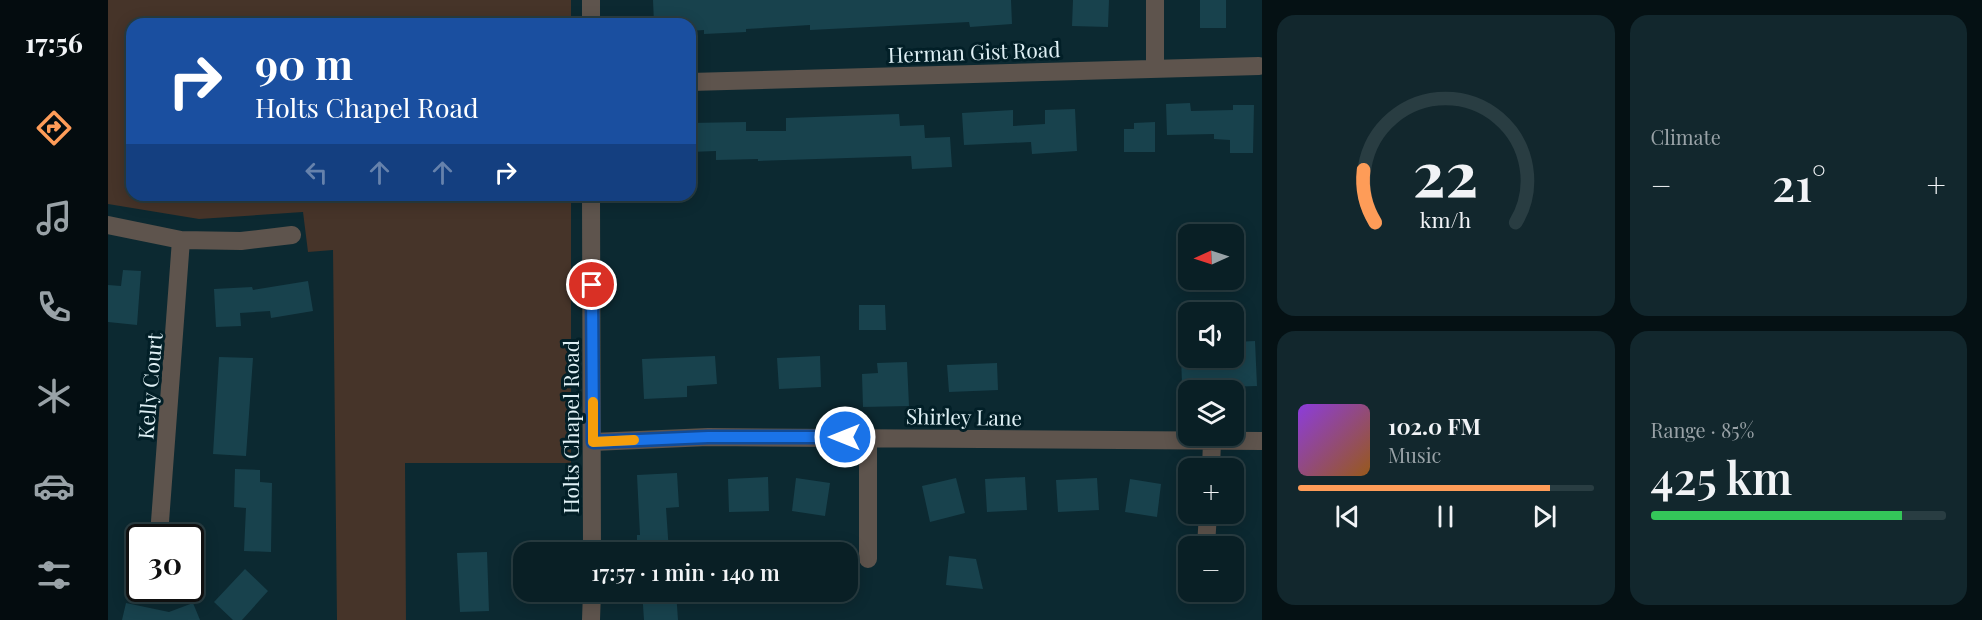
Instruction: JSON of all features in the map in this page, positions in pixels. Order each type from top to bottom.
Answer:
[{"type":"street","points":[[591,0],[591,18]]},
{"type":"street","points":[[1155,0],[1155,68]]},
{"type":"street","name":"Herman Gist Road","points":[[696,82],[1259,66]]},
{"type":"street","name":"Holts Chapel Road","points":[[591,201],[592,542]]},
{"type":"street","points":[[108,225],[181,240],[242,241],[292,235]]},
{"type":"street","name":"Kelly Court","points":[[160,524],[181,240]]},
{"type":"street","name":"Shirley Lane","points":[[593,442],[708,437],[1178,441]]},
{"type":"street","points":[[868,438],[868,559]]},
{"type":"street","name":"Shirley Lane","points":[[1244,441],[1262,441]]},
{"type":"street","points":[[591,620],[592,602]]},
{"type":"shaded area","points":[[108,0],[571,0],[571,18],[126,18],[126,201],[571,201],[571,463],[405,463],[406,620],[337,620],[333,250],[308,252],[303,212],[199,219],[108,204]]},
{"type":"building","points":[[653,0],[1011,0],[1012,24],[970,27],[969,22],[810,30],[810,25],[704,34],[704,30],[696,31],[696,18],[654,18]]},
{"type":"building","points":[[1073,0],[1109,0],[1108,27],[1072,26]]},
{"type":"building","points":[[1200,0],[1226,0],[1226,28],[1200,28]]},
{"type":"building","points":[[1190,103],[1191,111],[1233,110],[1233,105],[1254,105],[1253,153],[1230,153],[1230,140],[1214,139],[1214,134],[1167,135],[1166,104]]},
{"type":"building","points":[[1075,109],[1077,151],[1032,154],[1031,142],[964,145],[962,113],[1013,110],[1013,126],[1045,124],[1045,110]]},
{"type":"building","points":[[899,114],[900,126],[924,125],[925,138],[950,137],[952,167],[912,169],[911,156],[758,161],[758,159],[716,160],[716,151],[696,152],[696,123],[746,122],[746,131],[786,131],[786,118]]},
{"type":"building","points":[[1155,122],[1155,152],[1124,152],[1124,129],[1134,129],[1134,123]]},
{"type":"building","points":[[123,270],[141,271],[137,325],[108,322],[108,285],[121,286]]},
{"type":"building","points":[[308,281],[313,311],[271,318],[270,311],[240,313],[241,326],[216,327],[214,289],[252,287],[253,290]]},
{"type":"building","points":[[859,305],[885,305],[886,330],[859,330]]},
{"type":"building","points":[[1255,341],[1257,386],[1244,386],[1244,380],[1182,380],[1181,368],[1244,368],[1244,342]]},
{"type":"building","points":[[715,356],[717,384],[687,386],[687,397],[644,399],[642,359]]},
{"type":"building","points":[[820,356],[821,387],[779,389],[777,358]]},
{"type":"building","points":[[219,357],[253,358],[246,456],[213,454]]},
{"type":"building","points":[[907,362],[909,406],[863,407],[862,374],[878,373],[877,363]]},
{"type":"building","points":[[997,363],[998,390],[949,392],[947,365]]},
{"type":"building","points":[[235,469],[260,470],[260,482],[272,483],[271,552],[244,551],[246,508],[234,507]]},
{"type":"building","points":[[677,473],[679,507],[666,508],[668,542],[637,542],[637,535],[640,535],[637,475]]},
{"type":"building","points":[[768,477],[769,511],[729,512],[728,479]]},
{"type":"building","points":[[1025,477],[1027,510],[987,512],[985,479]]},
{"type":"building","points":[[796,478],[830,483],[825,516],[792,511]]},
{"type":"building","points":[[956,478],[965,513],[930,522],[922,486]]},
{"type":"building","points":[[1097,478],[1099,510],[1058,512],[1056,480]]},
{"type":"building","points":[[1130,479],[1161,484],[1157,517],[1125,512]]},
{"type":"building","points":[[487,552],[489,611],[460,612],[457,553]]},
{"type":"building","points":[[949,556],[976,559],[983,589],[946,585]]},
{"type":"building","points":[[245,569],[268,591],[242,620],[233,620],[214,602]]},
{"type":"building","points":[[643,602],[677,602],[678,620],[644,620]]},
{"type":"building","points":[[126,603],[169,612],[193,603],[200,620],[122,620]]},
{"type":"slow traffic","points":[[593,402],[593,442],[634,440]]},
{"type":"route","points":[[592,285],[593,442],[708,437],[845,437]]}]
